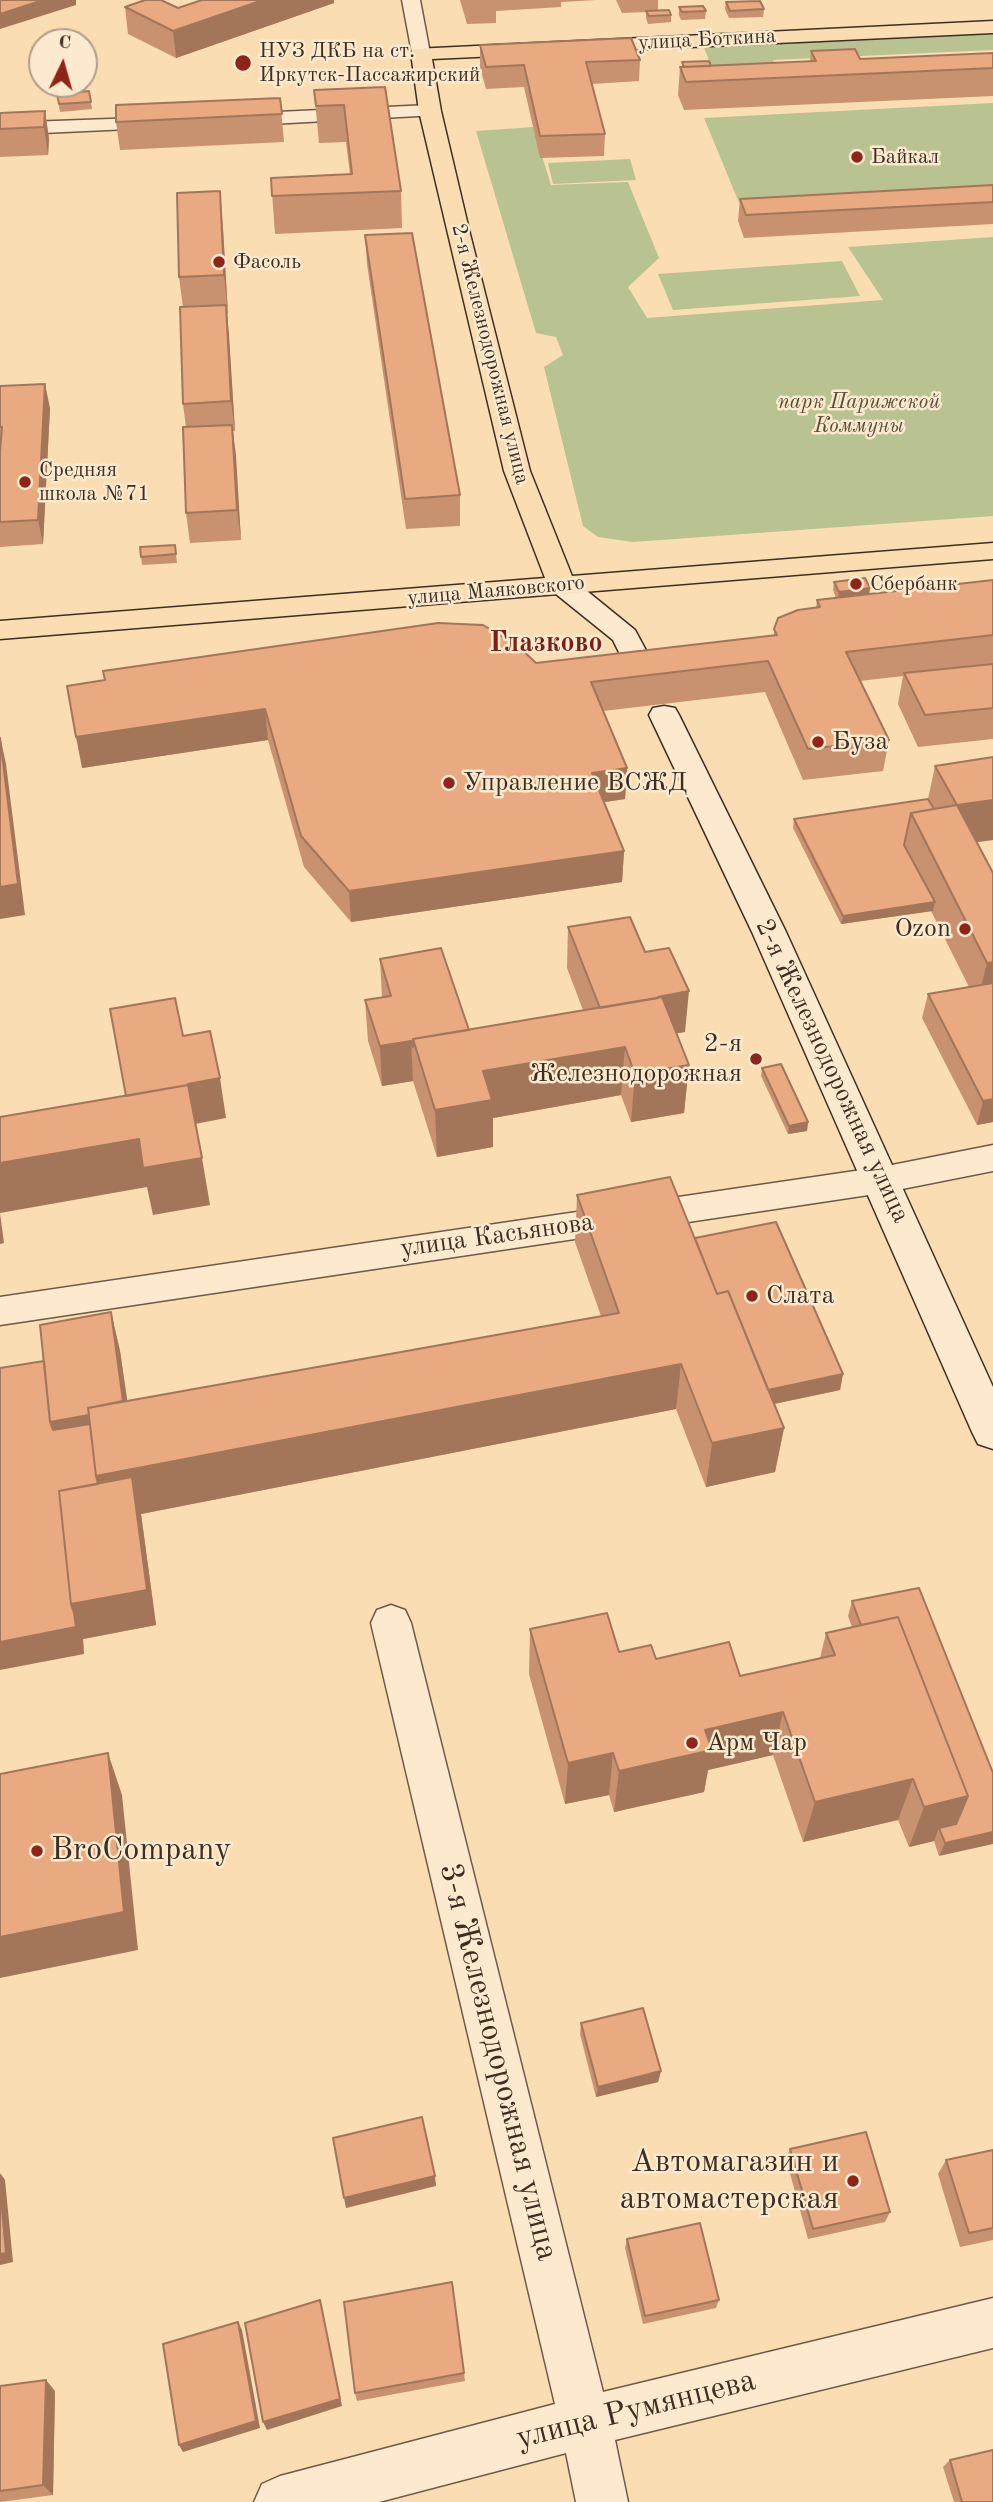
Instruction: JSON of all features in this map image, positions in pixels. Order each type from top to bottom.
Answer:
[{"type":"main road","name":"улица Боткина","points":[[421,53],[993,27]]},
{"type":"main road","name":"2-я Железнодорожная улица","points":[[421,53],[430,111],[517,471],[561,584],[625,636],[642,671]]},
{"type":"main road","name":"улица Маяковского","points":[[0,630],[993,551]]},
{"type":"main road","name":"2-я Железнодорожная улица","points":[[664,715],[769,932],[993,1432]]},
{"type":"street","name":"2-я Железнодорожная улица","points":[[411,0],[421,53]]},
{"type":"street","points":[[218,120],[430,111]]},
{"type":"street","points":[[0,129],[179,122]]},
{"type":"street","name":"улица Касьянова","points":[[0,1311],[882,1180],[993,1158]]},
{"type":"street","name":"3-я Железнодорожная улица","points":[[391,1623],[585,2421],[602,2502]]},
{"type":"street","name":"улица Румянцева","points":[[280,2502],[585,2421],[993,2323]]},
{"type":"green space","points":[[993,32],[993,50],[773,60],[776,68],[713,70],[704,48]]},
{"type":"green space","name":"Байкал","points":[[993,103],[993,197],[742,210],[704,118]]},
{"type":"green space","name":"парк Парижской Коммуны","points":[[533,127],[551,185],[628,182],[659,258],[628,287],[647,318],[883,300],[848,247],[993,237],[993,516],[633,542],[598,537],[583,526],[544,367],[563,355],[556,337],[536,333],[476,131]]},
{"type":"green space","points":[[630,159],[636,180],[553,184],[548,163]]},
{"type":"green space","points":[[842,261],[860,296],[673,310],[658,274]]},
{"type":"building","points":[[0,0],[43,0],[0,14]]},
{"type":"building","points":[[145,0],[161,0],[178,8],[202,0],[263,0],[173,31],[125,7]]},
{"type":"building","points":[[760,1],[764,9],[730,11],[726,2]]},
{"type":"building","points":[[703,6],[706,11],[682,12],[679,7]]},
{"type":"building","points":[[669,10],[671,15],[649,16],[646,11]]},
{"type":"building","points":[[631,38],[640,60],[586,62],[605,134],[540,136],[524,65],[486,67],[480,45]]},
{"type":"building","points":[[855,49],[860,59],[993,53],[993,68],[686,82],[680,67],[816,61],[811,51]]},
{"type":"building","points":[[709,61],[711,66],[684,67],[682,62]]},
{"type":"building","points":[[385,87],[401,191],[272,196],[271,178],[352,174],[344,105],[316,106],[314,90]]},
{"type":"building","points":[[58,98],[90,98],[91,102],[59,104]]},
{"type":"building","points":[[280,98],[282,114],[116,122],[116,105]]},
{"type":"building","points":[[45,111],[44,127],[0,129],[0,113]]},
{"type":"building","points":[[993,185],[993,202],[746,215],[740,199]]},
{"type":"building","points":[[220,191],[224,275],[179,277],[177,193]]},
{"type":"building","points":[[412,233],[460,495],[405,499],[365,235]]},
{"type":"building","points":[[226,305],[231,401],[183,404],[180,307]]},
{"type":"building","name":"Средняя школа №71","points":[[45,384],[38,520],[0,522],[0,386]]},
{"type":"building","points":[[232,425],[237,510],[186,513],[183,427]]},
{"type":"building","points":[[175,545],[176,554],[141,557],[140,547]]},
{"type":"building","points":[[865,578],[870,588],[839,592],[834,582]]},
{"type":"building","name":"Управление ВСЖД","points":[[993,580],[993,635],[846,652],[889,740],[808,749],[768,661],[591,682],[627,768],[592,773],[624,851],[349,891],[301,836],[265,709],[76,737],[67,686],[105,680],[103,671],[438,623],[483,625],[518,646],[536,663],[777,635],[774,629],[778,618],[798,610],[820,607],[817,600]]},
{"type":"building","points":[[993,664],[993,708],[925,715],[904,673]]},
{"type":"building","points":[[0,738],[18,884],[0,887]]},
{"type":"building","points":[[993,757],[993,800],[957,805],[935,766]]},
{"type":"building","points":[[928,799],[934,809],[911,813],[904,845],[935,902],[843,916],[794,819]]},
{"type":"building","points":[[957,805],[993,873],[993,962],[987,963],[911,813]]},
{"type":"building","points":[[630,917],[645,952],[669,948],[689,991],[600,1008],[568,927]]},
{"type":"building","points":[[441,948],[469,1030],[413,1039],[413,1047],[411,1041],[380,1046],[365,1000],[391,996],[380,959]]},
{"type":"building","points":[[993,983],[993,1099],[983,1101],[928,994]]},
{"type":"building","points":[[662,997],[689,1065],[635,1074],[625,1047],[483,1071],[492,1100],[435,1110],[413,1039]]},
{"type":"building","points":[[175,998],[183,1036],[210,1031],[220,1078],[126,1096],[110,1009]]},
{"type":"building","points":[[781,1064],[808,1122],[789,1126],[762,1068]]},
{"type":"building","points":[[188,1085],[202,1158],[143,1168],[139,1139],[0,1163],[0,1117]]},
{"type":"building","points":[[670,1177],[717,1294],[728,1291],[784,1428],[712,1443],[681,1364],[96,1476],[88,1408],[619,1313],[577,1195]]},
{"type":"building","name":"Слата","points":[[776,1222],[843,1374],[768,1390],[728,1291],[717,1294],[695,1238]]},
{"type":"building","points":[[111,1312],[123,1401],[88,1408],[89,1415],[50,1422],[40,1325]]},
{"type":"building","points":[[44,1361],[53,1430],[90,1424],[98,1484],[59,1491],[71,1604],[76,1627],[0,1642],[0,1368]]},
{"type":"building","points":[[132,1477],[147,1590],[71,1604],[59,1491]]},
{"type":"building","points":[[919,1588],[993,1773],[993,1832],[945,1843],[939,1828],[956,1824],[968,1796],[898,1617],[861,1625],[852,1601]]},
{"type":"building","points":[[607,1613],[619,1652],[651,1645],[656,1659],[729,1642],[740,1676],[835,1655],[826,1633],[898,1617],[968,1796],[924,1807],[913,1779],[815,1802],[783,1712],[705,1730],[712,1750],[619,1771],[613,1753],[568,1763],[530,1629]]},
{"type":"building","points":[[108,1753],[124,1912],[0,1937],[0,1774]]},
{"type":"building","points":[[643,2008],[661,2071],[598,2087],[581,2023]]},
{"type":"building","points":[[422,2117],[435,2176],[344,2198],[333,2138]]},
{"type":"building","points":[[866,2132],[890,2212],[813,2229],[790,2149]]},
{"type":"building","points":[[993,2150],[993,2228],[969,2233],[946,2160]]},
{"type":"building","points":[[0,2187],[6,2253],[0,2254]]},
{"type":"building","points":[[700,2223],[719,2300],[645,2316],[627,2239]]},
{"type":"building","points":[[452,2282],[464,2373],[355,2393],[344,2302]]},
{"type":"building","points":[[320,2300],[340,2399],[263,2422],[245,2323]]},
{"type":"building","points":[[238,2322],[256,2421],[179,2445],[163,2344]]},
{"type":"building","points":[[46,2380],[43,2485],[0,2491],[0,2386]]},
{"type":"building","points":[[993,2450],[993,2502],[962,2502],[950,2460]]},
{"type":"place","name":"НУЗ ДКБ на ст. Иркутск-Пассажирский","points":[[243,63]]},
{"type":"place","name":"Байкал","points":[[857,157]]},
{"type":"place","name":"Фасоль","points":[[219,262]]},
{"type":"place","name":"Средняя школа №71","points":[[25,482]]},
{"type":"place","name":"Сбербанк","points":[[856,584]]},
{"type":"place","name":"Буза","points":[[818,742]]},
{"type":"place","name":"Управление ВСЖД","points":[[449,783]]},
{"type":"place","name":"Ozon","points":[[965,929]]},
{"type":"place","name":"2-я Железнодорожная","points":[[756,1059]]},
{"type":"place","name":"Слата","points":[[752,1296]]},
{"type":"place","name":"Арм Чар","points":[[692,1743]]},
{"type":"place","name":"BroCompany","points":[[37,1851]]},
{"type":"place","name":"Автомагазин и автомастерская","points":[[853,2181]]},
{"type":"district","name":"Глазково","points":[[546,644]]}]
